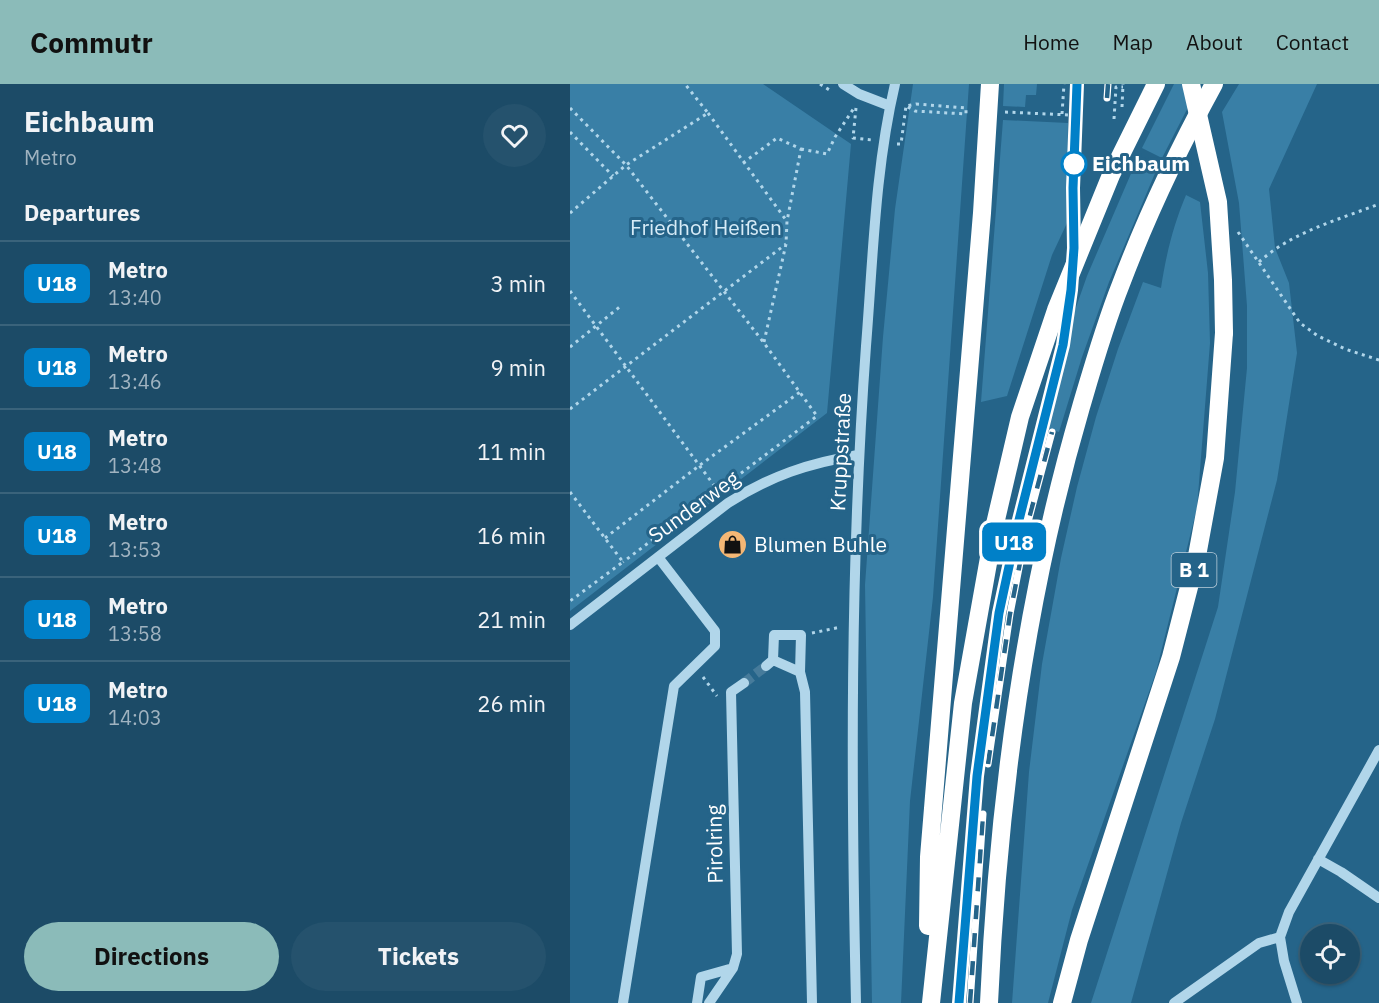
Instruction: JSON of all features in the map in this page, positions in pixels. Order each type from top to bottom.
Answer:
[{"type":"highway","points":[[929,1003],[929,857],[982,213],[990,84]]},
{"type":"highway","points":[[929,1003],[963,703],[995,524],[1020,417],[1060,299],[1111,175],[1156,84]]},
{"type":"highway","name":"B 1","points":[[1062,1003],[1083,929],[1171,657],[1197,556],[1215,458],[1224,333],[1218,202],[1191,84]]},
{"type":"highway","points":[[989,1003],[998,864],[1019,685],[1050,523],[1063,468],[1095,357],[1120,285],[1154,205],[1193,122],[1214,84]]},
{"type":"street","points":[[843,84],[860,94],[890,106]]},
{"type":"street","name":"Kruppstraße","points":[[856,1003],[852,820],[858,455],[883,142],[895,84]]},
{"type":"street","name":"Sunderweg","points":[[570,625],[728,503],[754,487],[788,472],[827,460],[858,455]]},
{"type":"street","points":[[623,1003],[674,686],[715,646],[715,631],[658,557]]},
{"type":"street","points":[[800,672],[769,663],[774,635],[801,635],[800,672],[805,692],[812,1003]]},
{"type":"street","points":[[731,703],[731,692],[744,683]]},
{"type":"street","name":"Pirolring","points":[[709,1003],[733,968],[737,954],[731,703]]},
{"type":"street","points":[[1297,1003],[1284,962],[1280,937],[1289,912],[1379,750]]},
{"type":"street","points":[[1318,859],[1379,898]]},
{"type":"street","points":[[1174,1003],[1259,943],[1280,937]]},
{"type":"street","points":[[697,1003],[701,977],[733,968]]},
{"type":"path","points":[[685,84],[787,221]]},
{"type":"path","points":[[820,84],[838,95]]},
{"type":"path","points":[[1062,114],[1064,84]]},
{"type":"path","points":[[1114,119],[1116,87],[1123,85],[1122,107]]},
{"type":"path","points":[[1062,102],[1070,103]]},
{"type":"path","points":[[916,104],[966,108],[966,114],[915,111],[906,106],[916,104]]},
{"type":"path","points":[[856,106],[853,138],[883,142]]},
{"type":"path","points":[[570,108],[626,165],[764,343],[817,416],[570,601]]},
{"type":"path","points":[[1004,112],[1069,115]]},
{"type":"path","points":[[570,213],[626,165],[708,113]]},
{"type":"path","points":[[743,163],[777,138],[801,149],[827,154],[850,114]]},
{"type":"path","points":[[570,132],[613,176]]},
{"type":"path","points":[[764,343],[786,244],[787,221],[801,149]]},
{"type":"path","points":[[1259,262],[1275,248],[1310,230],[1379,204]]},
{"type":"path","points":[[1234,227],[1300,323],[1318,336],[1345,350],[1379,360]]},
{"type":"path","points":[[570,408],[786,244]]},
{"type":"path","points":[[570,291],[728,503]]},
{"type":"path","points":[[570,347],[622,305]]},
{"type":"path","points":[[605,538],[800,392]]},
{"type":"path","points":[[570,492],[623,562]]},
{"type":"path","points":[[801,635],[854,625]]},
{"type":"path","points":[[694,666],[718,698],[731,703]]},
{"type":"green space","name":"Friedhof Heißen","points":[[570,84],[763,84],[851,144],[827,413],[570,611]]},
{"type":"green space","points":[[913,84],[969,84],[933,597],[910,801],[901,1003],[872,1003],[865,585],[895,209]]},
{"type":"green space","points":[[1004,84],[1037,84],[1036,95],[1026,95],[1025,107],[1003,106]]},
{"type":"green space","points":[[1174,84],[1200,84],[1162,158],[1142,148]]},
{"type":"green space","points":[[1239,84],[1317,84],[1269,189],[1275,248],[1289,283],[1297,353],[1277,480],[1215,719],[1181,823],[1131,1003],[1091,1003],[1218,607],[1235,492],[1247,368],[1247,306],[1239,203],[1222,112]]},
{"type":"green space","points":[[1003,120],[1068,123],[1067,223],[1052,255],[1007,396],[981,402]]},
{"type":"green space","points":[[1136,162],[1156,171],[1109,282],[1082,357],[1059,432],[1038,426],[1087,276]]},
{"type":"green space","points":[[1186,195],[1200,202],[1208,273],[1210,343],[1197,508],[1156,672],[1072,910],[1048,1003],[1012,1003],[1029,772],[1042,664],[1061,558],[1096,417],[1118,349],[1143,282],[1161,288],[1170,241]]},
{"type":"tunnel","points":[[744,683],[766,666]]},
{"type":"railway","points":[[1076,96],[1077,84]]},
{"type":"railway","points":[[1107,98],[1108,84]]},
{"type":"railway","points":[[959,1003],[977,776],[1000,613],[1019,520],[1042,429]]},
{"type":"railway","points":[[988,764],[1010,614],[1028,522],[1052,432]]},
{"type":"railway","points":[[970,1003],[983,814]]},
{"type":"metro line","name":"U18","points":[[959,1003],[977,776],[999,613],[1019,520],[1063,345],[1071,290],[1077,84]]},
{"type":"place","name":"Eichbaum","points":[[1074,164]]},
{"type":"place","name":"Blumen Buhle","points":[[733,545]]}]
